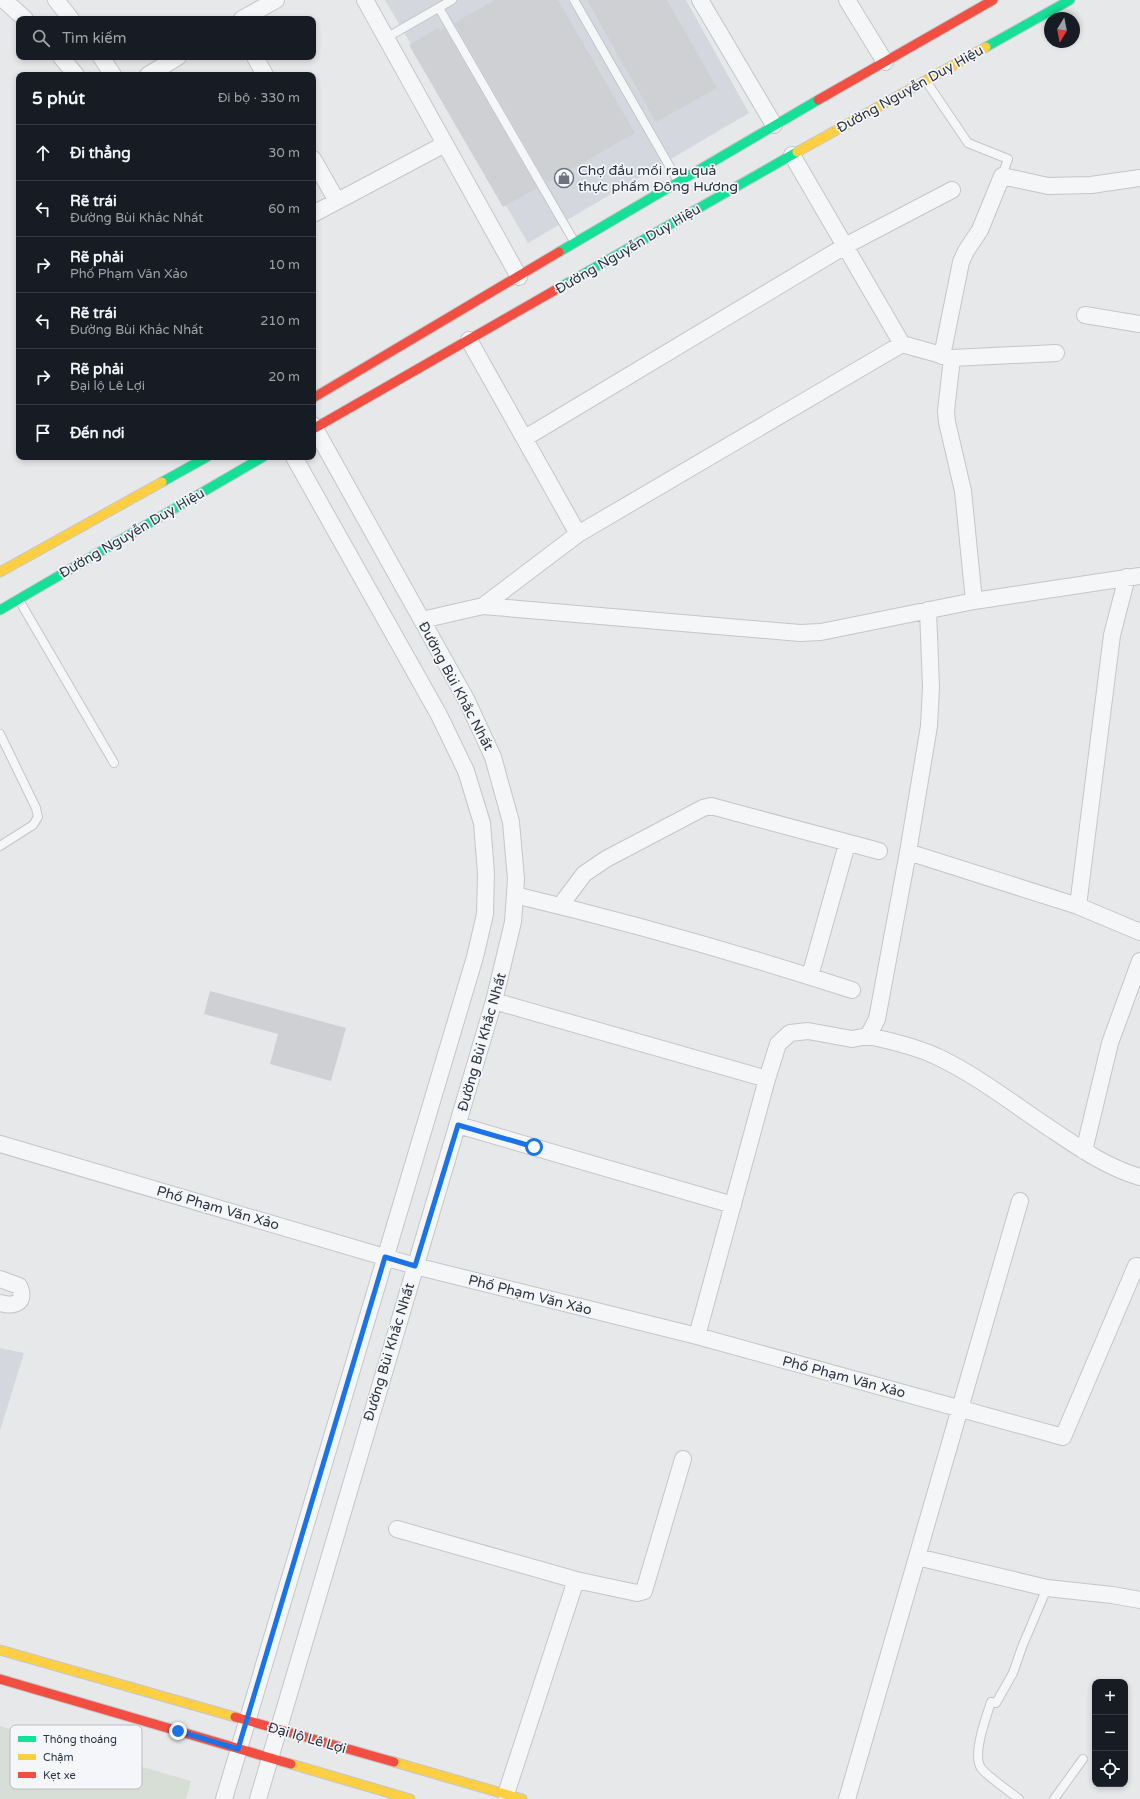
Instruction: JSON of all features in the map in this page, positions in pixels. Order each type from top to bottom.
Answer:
[{"type":"street","points":[[4,0],[22,16]]},
{"type":"street","points":[[56,0],[69,16]]},
{"type":"street","points":[[247,16],[276,0]]},
{"type":"street","points":[[365,0],[519,277]]},
{"type":"street","points":[[700,0],[776,128]]},
{"type":"street","points":[[847,0],[886,62]]},
{"type":"street","points":[[316,396],[678,182],[776,128],[993,0]]},
{"type":"street","name":"Đường Nguyễn Duy Hiệu","points":[[316,426],[469,340],[790,152],[926,80],[1070,0]]},
{"type":"street","points":[[64,60],[74,72]]},
{"type":"street","points":[[103,60],[111,72]]},
{"type":"street","points":[[153,72],[173,60]]},
{"type":"street","points":[[257,60],[263,72]]},
{"type":"street","points":[[316,212],[445,144]]},
{"type":"street","points":[[790,152],[902,344],[947,357],[1056,353]]},
{"type":"street","points":[[316,163],[337,201]]},
{"type":"street","points":[[974,601],[963,491],[947,422],[946,411],[947,357],[961,262],[966,251],[980,230],[1002,176],[1048,186],[1091,185],[1140,178]]},
{"type":"street","points":[[525,438],[845,246],[952,190]]},
{"type":"street","points":[[1085,315],[1140,324]]},
{"type":"street","points":[[469,340],[578,534]]},
{"type":"street","points":[[483,606],[578,534],[902,344]]},
{"type":"street","name":"Đường Bùi Khắc Nhất","points":[[258,1799],[494,1002],[513,922],[516,879],[511,822],[493,757],[467,701],[316,431]]},
{"type":"street","name":"Đường Nguyễn Duy Hiệu","points":[[0,572],[202,460]]},
{"type":"street","name":"Đường Nguyễn Duy Hiệu","points":[[0,610],[258,460]]},
{"type":"street","name":"Đường Bùi Khắc Nhất","points":[[224,1799],[475,957],[485,914],[486,873],[482,823],[466,771],[440,715],[296,460]]},
{"type":"street","points":[[422,620],[483,606],[800,633],[821,632],[974,601],[1133,576],[1112,635],[1078,906]]},
{"type":"street","points":[[868,1036],[878,1019],[929,726],[931,686],[928,610]]},
{"type":"street","points":[[560,906],[584,874],[606,859],[703,808],[711,806],[847,844],[879,851]]},
{"type":"street","points":[[810,976],[847,844]]},
{"type":"street","points":[[908,852],[1078,906],[1140,932]]},
{"type":"street","points":[[515,895],[614,919],[810,976],[852,990]]},
{"type":"street","points":[[1084,1150],[1110,1042],[1140,961]]},
{"type":"street","points":[[494,1002],[767,1079]]},
{"type":"street","points":[[697,1336],[767,1079],[778,1044],[790,1033],[808,1031],[852,1039],[868,1036],[892,1041],[939,1058],[978,1080],[1084,1150],[1126,1173],[1140,1177]]},
{"type":"street","points":[[458,1125],[733,1205]]},
{"type":"street","name":"Phố Phạm Văn Xảo","points":[[0,1144],[415,1266],[697,1336],[1063,1437],[1136,1266],[1140,1266]]},
{"type":"street","points":[[847,1799],[1020,1201]]},
{"type":"street","points":[[0,1279],[12,1282],[19,1286],[22,1292],[21,1298],[17,1304],[12,1306],[0,1303]]},
{"type":"street","points":[[398,1529],[576,1580],[638,1594],[643,1592],[683,1459]]},
{"type":"street","points":[[917,1557],[1047,1588],[1112,1595],[1140,1600]]},
{"type":"street","points":[[506,1794],[576,1580]]},
{"type":"street","name":"Đại lộ Lê Lợi","points":[[0,1650],[522,1799]]},
{"type":"street","points":[[0,1679],[410,1799]]},
{"type":"lane","points":[[386,38],[452,0]]},
{"type":"lane","points":[[574,0],[678,182]]},
{"type":"lane","points":[[438,8],[575,243]]},
{"type":"lane","points":[[926,80],[968,142],[1008,159],[1002,176]]},
{"type":"lane","points":[[18,599],[114,763]]},
{"type":"lane","points":[[0,734],[36,808],[38,817],[33,825],[0,846]]},
{"type":"lane","points":[[1019,1799],[982,1769],[978,1761],[977,1752],[991,1702],[996,1703],[1013,1673],[1022,1647],[1047,1588]]},
{"type":"lane","points":[[1054,1799],[1083,1759]]},
{"type":"shaded area","name":"Chợ đầu mối rau quả thực phẩm Đông Hương","points":[[385,0],[686,0],[749,113],[528,243]]},
{"type":"shaded area","points":[[0,1348],[24,1353],[0,1431]]},
{"type":"shaded area","points":[[0,1726],[10,1729],[10,1789],[142,1789],[142,1767],[191,1781],[186,1799],[0,1799]]},
{"type":"building","points":[[495,0],[558,0],[635,133],[547,183],[454,23]]},
{"type":"building","points":[[587,0],[667,0],[717,88],[656,122]]},
{"type":"building","points":[[438,28],[440,31],[445,29],[537,188],[503,207],[409,45]]},
{"type":"building","points":[[210,991],[346,1028],[331,1081],[270,1064],[278,1034],[204,1014]]},
{"type":"traffic: fast","points":[[986,47],[1070,0]]},
{"type":"traffic: fast","points":[[559,252],[818,100]]},
{"type":"traffic: fast","points":[[557,289],[797,152]]},
{"type":"traffic: fast","points":[[162,482],[202,460]]},
{"type":"traffic: fast","points":[[0,610],[258,460]]},
{"type":"traffic: slow","points":[[797,152],[986,47]]},
{"type":"traffic: slow","points":[[0,572],[162,482]]},
{"type":"traffic: slow","points":[[0,1650],[235,1717]]},
{"type":"traffic: slow","points":[[394,1762],[522,1799]]},
{"type":"traffic: slow","points":[[291,1764],[410,1799]]},
{"type":"traffic: jam","points":[[818,100],[993,0]]},
{"type":"traffic: jam","points":[[316,396],[559,252]]},
{"type":"traffic: jam","points":[[316,427],[557,289]]},
{"type":"traffic: jam","points":[[0,1679],[291,1764]]},
{"type":"traffic: jam","points":[[235,1717],[394,1762]]},
{"type":"place","name":"Chợ đầu mối rau quả thực phẩm Đông Hương","points":[[564,178]]},
{"type":"route","points":[[178,1731],[238,1749],[385,1257],[415,1266],[458,1125],[534,1147]]}]
